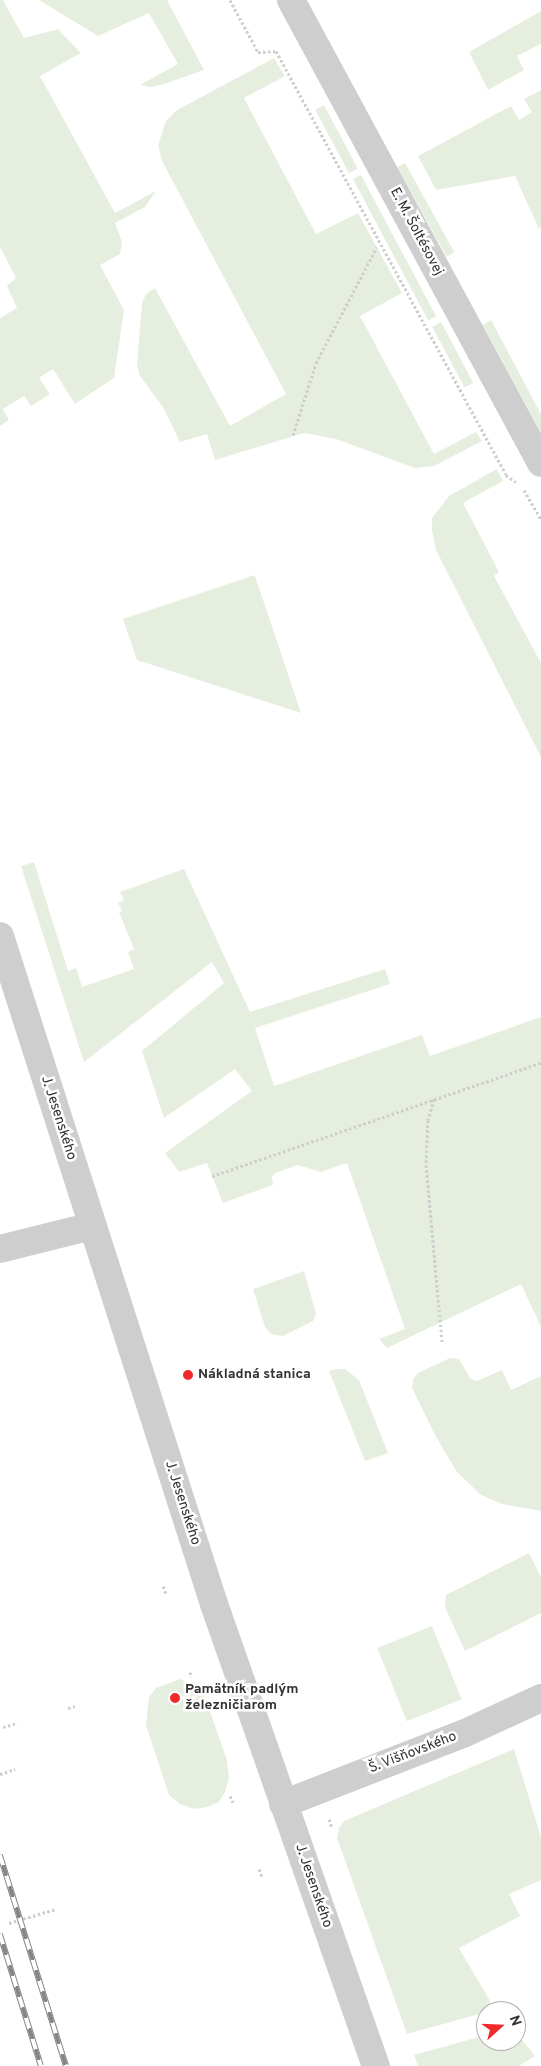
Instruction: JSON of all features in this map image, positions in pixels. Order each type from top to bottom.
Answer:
[{"type":"street","name":"E. M. Šoltésovej","points":[[290,0],[541,463]]},
{"type":"street","name":"J. Jesenského","points":[[0,936],[217,1613],[376,2066]]},
{"type":"street","points":[[0,1248],[92,1226]]},
{"type":"street","name":"Š. Višňovského","points":[[283,1804],[463,1734],[541,1698]]},
{"type":"path","points":[[230,0],[258,52],[276,51],[506,475],[523,487],[541,520]]},
{"type":"path","points":[[293,435],[316,363],[377,247]]},
{"type":"path","points":[[212,1176],[541,1062]]},
{"type":"path","points":[[434,1099],[428,1120],[426,1165],[442,1342]]},
{"type":"path","points":[[164,1586],[166,1594]]},
{"type":"path","points":[[190,1672],[191,1677]]},
{"type":"path","points":[[68,1708],[76,1706]]},
{"type":"path","points":[[3,1727],[17,1723]]},
{"type":"path","points":[[0,1774],[15,1769]]},
{"type":"path","points":[[230,1796],[233,1802]]},
{"type":"path","points":[[329,1819],[332,1828]]},
{"type":"path","points":[[259,1869],[262,1877]]},
{"type":"path","points":[[9,1923],[56,1909]]},
{"type":"green space","points":[[0,0],[3,0],[24,38],[58,29],[81,53],[40,76],[115,213],[156,191],[145,207],[115,223],[122,242],[120,254],[100,265],[124,310],[114,378],[75,404],[53,369],[39,378],[50,394],[31,406],[24,396],[3,409],[9,420],[0,426],[0,318],[17,308],[7,286],[16,278],[0,247]]},
{"type":"green space","points":[[39,0],[167,0],[204,70],[164,84],[151,87],[140,85],[178,64],[149,13],[98,36]]},
{"type":"green space","points":[[541,11],[541,44],[517,56],[524,70],[488,90],[469,52]]},
{"type":"green space","points":[[274,58],[285,76],[244,98],[316,234],[358,213],[402,293],[360,316],[434,454],[476,432],[482,441],[434,466],[415,468],[336,439],[304,433],[215,460],[207,434],[180,442],[163,407],[140,376],[137,364],[142,303],[146,294],[155,288],[230,426],[286,394],[162,161],[158,145],[166,121],[177,110]]},
{"type":"green space","points":[[541,90],[541,227],[539,229],[515,176],[436,190],[418,156],[511,106],[519,120],[532,112],[524,99]]},
{"type":"green space","points":[[324,105],[358,169],[349,173],[315,110]]},
{"type":"green space","points":[[405,163],[454,252],[447,257],[397,167]]},
{"type":"green space","points":[[361,175],[436,316],[428,320],[353,179]]},
{"type":"green space","points":[[491,320],[541,414],[541,433],[483,325]]},
{"type":"green space","points":[[441,322],[473,383],[465,388],[432,327]]},
{"type":"green space","points":[[497,469],[503,481],[463,503],[499,572],[494,576],[541,663],[541,757],[436,550],[432,531],[432,518],[449,496]]},
{"type":"green space","points":[[255,575],[301,713],[137,660],[123,619]]},
{"type":"green space","points":[[34,862],[68,971],[76,968],[82,987],[134,969],[128,952],[134,949],[119,912],[122,911],[118,903],[124,900],[120,892],[184,869],[250,1012],[385,969],[390,984],[255,1028],[274,1086],[422,1035],[430,1056],[541,1017],[541,1327],[521,1284],[387,1348],[379,1339],[405,1329],[347,1163],[321,1172],[298,1165],[275,1173],[272,1176],[273,1185],[223,1203],[207,1163],[179,1172],[165,1153],[252,1091],[235,1069],[164,1118],[142,1051],[224,983],[212,962],[84,1062],[21,866]]},
{"type":"green space","points":[[304,1271],[316,1314],[313,1321],[283,1336],[271,1334],[265,1327],[253,1289]]},
{"type":"green space","points":[[450,1358],[459,1359],[471,1379],[477,1381],[502,1370],[511,1390],[541,1376],[541,1511],[502,1504],[481,1495],[457,1472],[436,1437],[412,1388],[413,1379],[418,1373]]},
{"type":"green space","points":[[345,1369],[359,1380],[388,1453],[365,1461],[329,1371]]},
{"type":"green space","points":[[529,1553],[541,1577],[541,1613],[465,1651],[445,1607],[446,1595]]},
{"type":"green space","points":[[432,1626],[462,1699],[407,1721],[377,1648]]},
{"type":"green space","points":[[180,1679],[193,1684],[203,1692],[227,1760],[229,1778],[225,1792],[219,1802],[207,1807],[194,1809],[180,1804],[169,1795],[146,1725],[149,1697],[156,1688]]},
{"type":"green space","points":[[514,1749],[541,1837],[541,1880],[509,1894],[520,1916],[459,1948],[490,2001],[476,2001],[476,2015],[407,2034],[337,1838],[339,1828],[344,1821]]},
{"type":"green space","points":[[476,2038],[476,2051],[526,2051],[526,2045],[535,2056],[519,2066],[418,2066],[414,2055]]},
{"type":"railway","points":[[0,1855],[66,2066]]},
{"type":"railway","points":[[0,1934],[41,2066]]},
{"type":"place","name":"Nákladná stanica","points":[[188,1375]]},
{"type":"place","name":"Pamätník padlým železničiarom","points":[[175,1698]]}]
